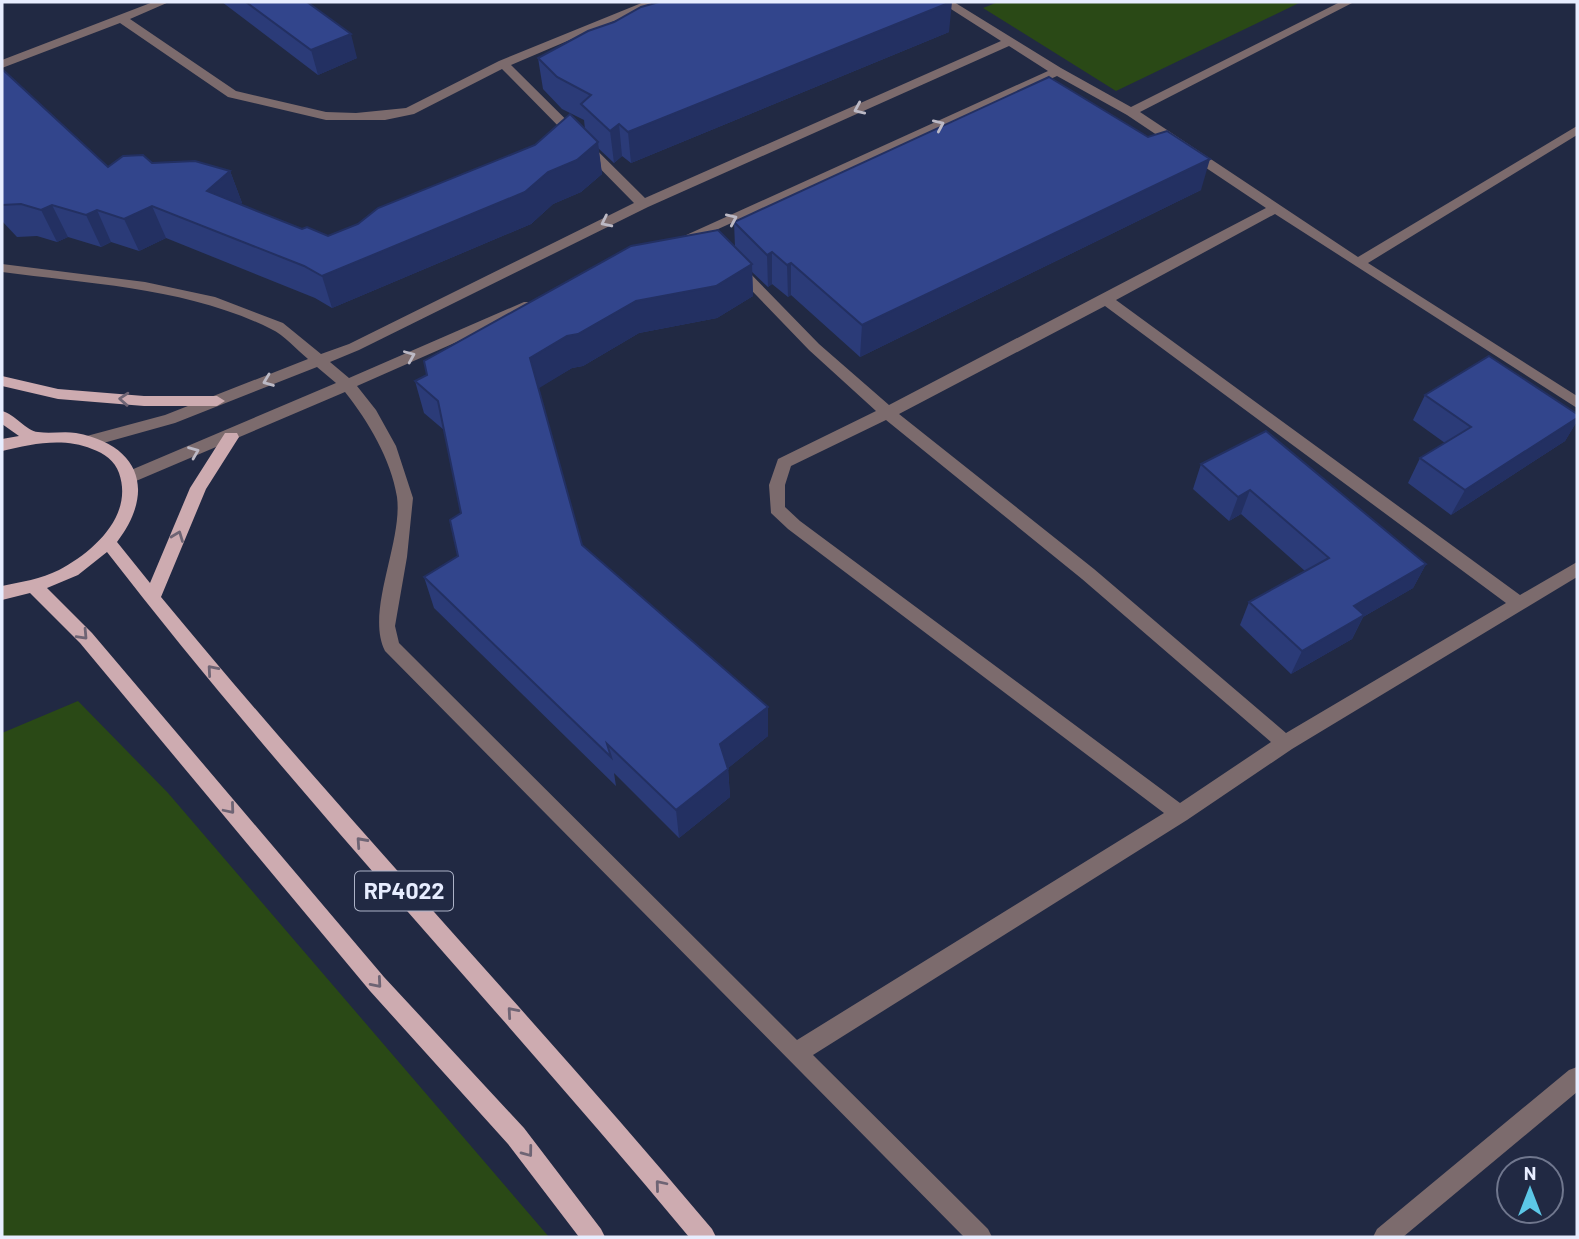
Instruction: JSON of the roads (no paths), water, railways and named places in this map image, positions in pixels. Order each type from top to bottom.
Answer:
[{"type":"main road","points":[[2,381],[58,394],[144,401],[217,401]]},
{"type":"main road","points":[[2,416],[33,438]]},
{"type":"main road","points":[[2,445],[53,436],[89,441],[108,450],[122,461],[130,477],[132,493],[128,511],[108,542],[72,570],[35,587],[2,593]]},
{"type":"main road","points":[[152,599],[198,488],[231,437]]},
{"type":"main road","name":"RP4022","points":[[108,542],[152,599],[339,818],[490,986],[704,1237]]},
{"type":"main road","name":"RP4022","points":[[35,587],[86,638],[377,984],[516,1136],[593,1237]]},
{"type":"street","points":[[2,64],[163,2]]},
{"type":"street","points":[[121,18],[232,94],[326,116],[385,116],[410,111],[503,64],[653,2]]},
{"type":"street","points":[[951,5],[969,2]]},
{"type":"street","points":[[1131,112],[1348,2]]},
{"type":"street","points":[[951,5],[1057,71],[1131,112],[1358,263],[1577,403]]},
{"type":"street","points":[[89,441],[170,419],[319,362],[643,204],[1011,41]]},
{"type":"street","points":[[503,64],[643,204]]},
{"type":"street","points":[[664,248],[706,237],[1057,71]]},
{"type":"street","points":[[1358,263],[1577,130]]},
{"type":"street","points":[[1180,814],[794,525],[777,509],[777,485],[784,463],[830,437],[888,413],[1107,300],[1275,208]]},
{"type":"street","points":[[730,261],[814,347],[888,413],[1088,574],[1285,743]]},
{"type":"street","points":[[2,268],[145,286],[210,300],[278,326],[348,385],[371,414],[388,446],[405,498],[399,557],[386,626],[391,646],[980,1237]]},
{"type":"street","points":[[1107,300],[1519,603]]},
{"type":"street","points":[[130,477],[231,437],[402,359],[540,301]]},
{"type":"street","points":[[796,1053],[1180,814],[1285,743],[1577,569]]},
{"type":"street","points":[[1385,1237],[1577,1077]]}]
